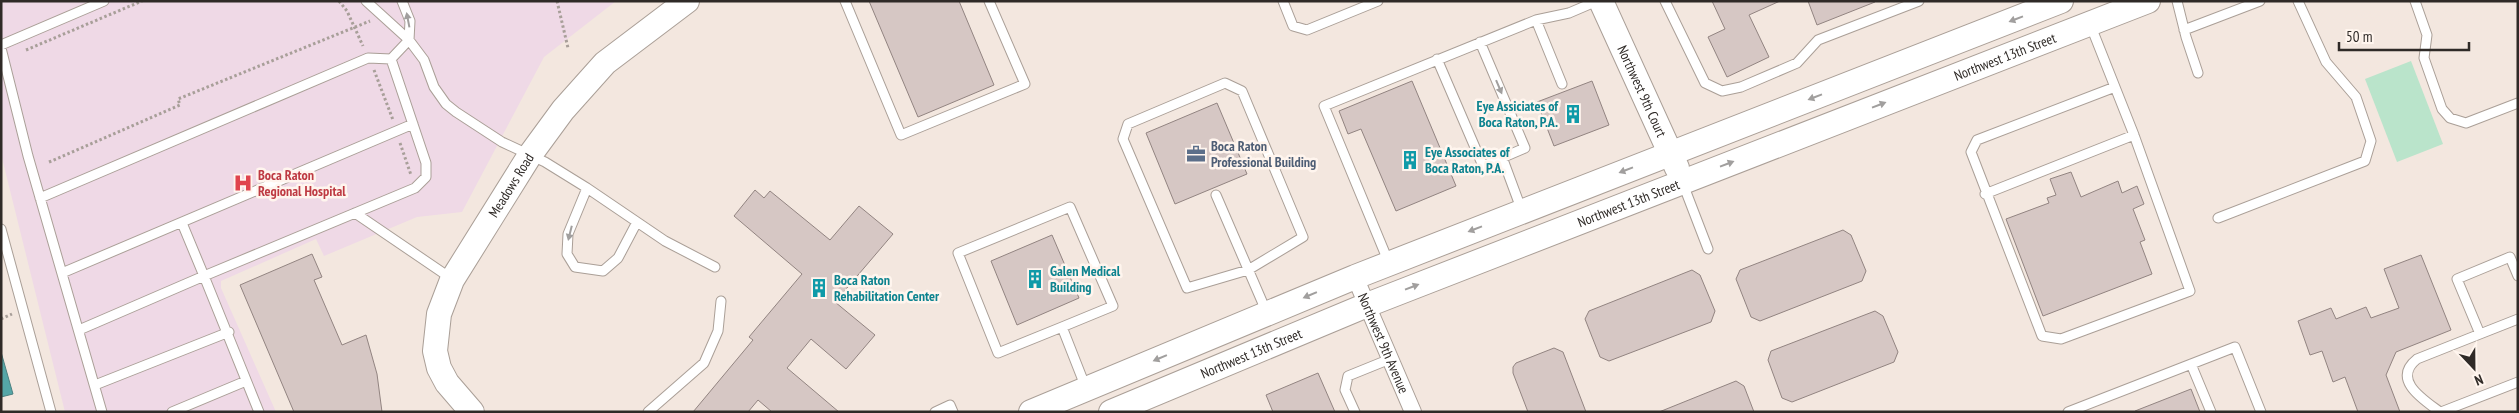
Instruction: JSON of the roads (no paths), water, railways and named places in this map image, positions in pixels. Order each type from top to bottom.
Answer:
[{"type":"street","name":"Meadows Road","points":[[472,412],[448,383],[439,368],[434,351],[439,314],[452,280],[530,155],[563,110],[605,63],[686,1]]},
{"type":"street","name":"Northwest 9th Court","points":[[1599,1],[1672,152],[1682,181]]},
{"type":"street","points":[[1031,412],[1355,276],[2061,1]]},
{"type":"street","name":"Northwest 13th Street","points":[[1111,412],[1146,401],[1367,305],[2148,1]]},
{"type":"street","name":"Northwest 9th Avenue","points":[[1355,276],[1413,412]]},
{"type":"lane","points":[[102,412],[40,198],[1,46],[104,1]]},
{"type":"lane","points":[[366,1],[409,40],[424,60],[434,86],[446,104],[502,142],[530,155],[587,188],[665,241],[715,267]]},
{"type":"lane","points":[[40,198],[368,58],[391,59],[409,40],[410,21],[402,1]]},
{"type":"lane","points":[[845,1],[901,134],[1025,84],[989,1]]},
{"type":"lane","points":[[1283,1],[1293,26],[1307,30],[1378,1]]},
{"type":"lane","points":[[1389,263],[1324,106],[1536,20],[1569,13],[1599,1]]},
{"type":"lane","points":[[1665,1],[1705,83],[1722,91],[1741,88],[1797,63],[1818,40],[1919,1]]},
{"type":"lane","points":[[2177,1],[2198,73]]},
{"type":"lane","points":[[2184,30],[2260,1]]},
{"type":"lane","points":[[2218,218],[2365,161],[2371,141],[2356,97],[2326,62],[2298,1]]},
{"type":"lane","points":[[2415,1],[2427,35],[2424,58],[2442,109],[2450,118],[2466,123],[2518,103]]},
{"type":"lane","points":[[1536,20],[1562,84]]},
{"type":"lane","points":[[2090,24],[2115,87],[2134,135],[2190,291],[2061,339],[2042,336],[1985,194],[1971,152],[1977,140],[2115,87]]},
{"type":"lane","points":[[1437,59],[1483,166],[1525,148],[1480,42]]},
{"type":"lane","points":[[79,330],[415,188],[426,177],[426,163],[391,59]]},
{"type":"lane","points":[[1225,83],[1242,90],[1303,237],[1248,270],[1187,288],[1123,139],[1128,124],[1225,83]]},
{"type":"lane","points":[[62,273],[413,124]]},
{"type":"lane","points":[[1985,194],[2134,135]]},
{"type":"lane","points":[[1502,157],[1522,211]]},
{"type":"lane","points":[[1682,181],[1708,249]]},
{"type":"lane","points":[[587,188],[568,234],[567,254],[575,267],[603,271],[618,258],[637,222]]},
{"type":"lane","points":[[1216,195],[1267,313]]},
{"type":"lane","points":[[1070,206],[1113,306],[1062,327],[998,353],[958,253],[1070,206]]},
{"type":"lane","points":[[355,212],[452,280]]},
{"type":"lane","points":[[182,223],[259,412]]},
{"type":"lane","points":[[1,229],[51,412]]},
{"type":"lane","points":[[2480,334],[2457,279],[2510,257],[2518,276]]},
{"type":"lane","points":[[648,412],[704,363],[718,331],[721,301]]},
{"type":"lane","points":[[2518,320],[2418,360],[2411,365],[2408,378],[2415,393],[2441,412],[2518,382]]},
{"type":"lane","points":[[1062,327],[1086,389]]},
{"type":"lane","points":[[94,385],[228,332]]},
{"type":"lane","points":[[2068,412],[2235,347],[2261,412]]},
{"type":"lane","points":[[1355,412],[1345,390],[1348,376],[1390,358]]},
{"type":"lane","points":[[2191,364],[2211,412]]},
{"type":"lane","points":[[172,412],[246,381]]},
{"type":"lane","points":[[935,412],[950,406],[953,412]]},
{"type":"water","points":[[1,352],[13,394],[1,397]]},
{"type":"place","name":"Eye Assiciates of Boca Raton, P.A.","points":[[1573,114]]},
{"type":"place","name":"Boca Raton Professional Building","points":[[1196,154]]},
{"type":"place","name":"Eye Associates of Boca Raton, P.A.","points":[[1410,160]]},
{"type":"place","name":"Boca Raton Regional Hospital","points":[[243,183]]},
{"type":"place","name":"Galen Medical Building","points":[[1035,279]]},
{"type":"place","name":"Boca Raton Rehabilitation Center","points":[[819,288]]}]
